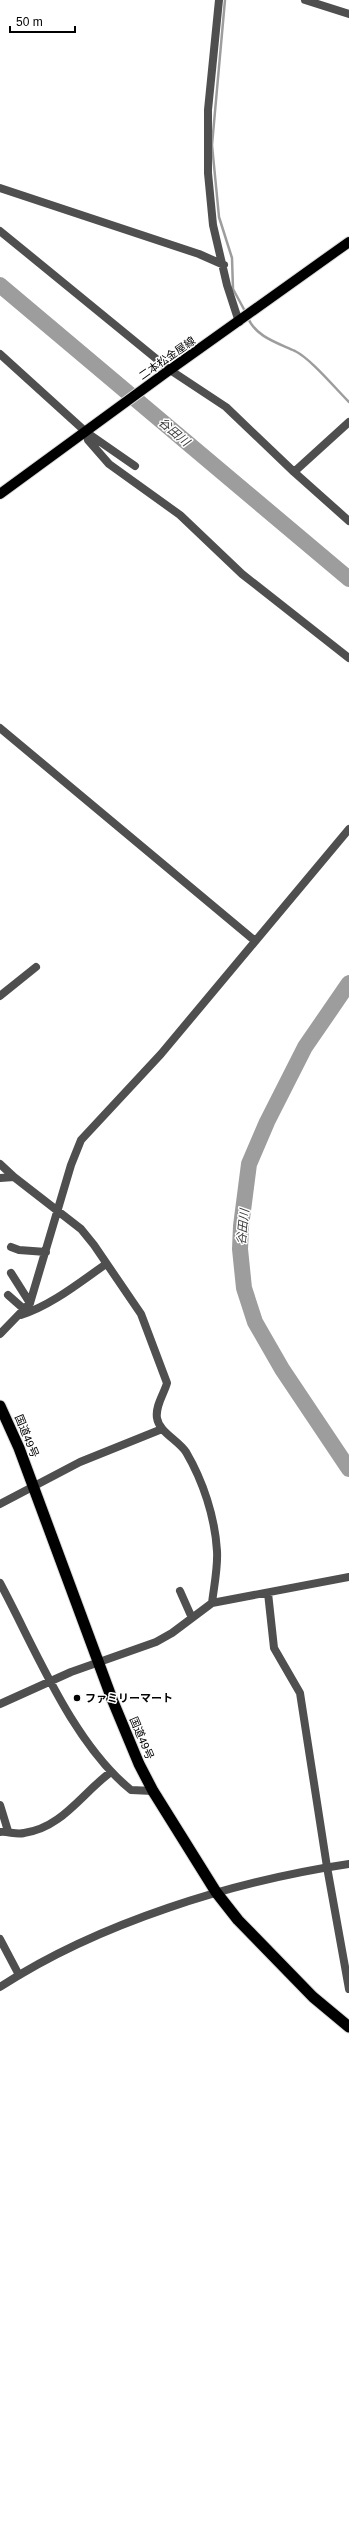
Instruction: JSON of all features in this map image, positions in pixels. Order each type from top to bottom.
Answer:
[{"type":"highway","name":"国道49号","points":[[0,1406],[33,1487],[120,1719],[153,1791],[216,1892],[266,1951],[313,1997],[349,2027]]},
{"type":"main road","name":"二本松金屋線","points":[[0,494],[349,242]]},
{"type":"street","points":[[219,0],[208,110],[208,173],[213,225],[224,265],[227,285],[239,322]]},
{"type":"street","points":[[305,0],[349,14]]},
{"type":"street","points":[[0,188],[199,254],[224,265]]},
{"type":"street","points":[[0,231],[167,372],[226,407],[294,472],[349,521]]},
{"type":"street","points":[[0,354],[135,466]]},
{"type":"street","points":[[294,472],[349,422]]},
{"type":"street","points":[[89,429],[88,440],[109,464],[180,515],[242,574],[349,658]]},
{"type":"street","points":[[0,728],[256,941]]},
{"type":"street","points":[[0,1334],[25,1310],[30,1303],[71,1165],[81,1140],[162,1054],[349,829]]},
{"type":"street","points":[[0,996],[36,967]]},
{"type":"street","points":[[0,1164],[36,1196],[58,1210],[82,1229],[141,1314],[164,1371],[167,1383],[157,1413],[162,1429],[179,1443],[204,1490],[217,1551],[212,1603]]},
{"type":"street","points":[[0,1178],[14,1177]]},
{"type":"street","points":[[11,1247],[19,1250],[46,1252]]},
{"type":"street","points":[[18,1316],[32,1311],[106,1264]]},
{"type":"street","points":[[11,1273],[30,1303]]},
{"type":"street","points":[[8,1295],[25,1310]]},
{"type":"street","points":[[0,1504],[80,1462],[162,1429]]},
{"type":"street","points":[[0,1704],[99,1661],[156,1642],[212,1603],[349,1577]]},
{"type":"street","points":[[0,1584],[50,1681],[83,1737],[111,1772],[131,1790],[153,1791]]},
{"type":"street","points":[[180,1591],[192,1618]]},
{"type":"street","points":[[268,1593],[274,1648],[300,1693],[327,1867],[349,1989]]},
{"type":"street","points":[[0,1805],[4,1832],[23,1834],[51,1826],[91,1787],[111,1772]]},
{"type":"street","points":[[0,1987],[19,1975],[92,1938],[216,1892],[327,1867],[349,1864]]},
{"type":"street","points":[[0,1939],[19,1975]]},
{"type":"street","points":[[349,2018],[349,2027]]},
{"type":"waterway","points":[[225,0],[212,145],[219,217],[232,258],[233,289],[246,313]]},
{"type":"waterway","name":"谷田川","points":[[0,285],[349,579]]},
{"type":"waterway","points":[[248,318],[256,330],[262,335],[295,351],[308,360],[349,402]]},
{"type":"waterway","name":"谷田川","points":[[349,983],[305,1047],[267,1122],[249,1164],[241,1226],[240,1249],[244,1288],[255,1322],[282,1369],[349,1469]]},
{"type":"place","name":"ファミリーマート","points":[[77,1698]]}]
